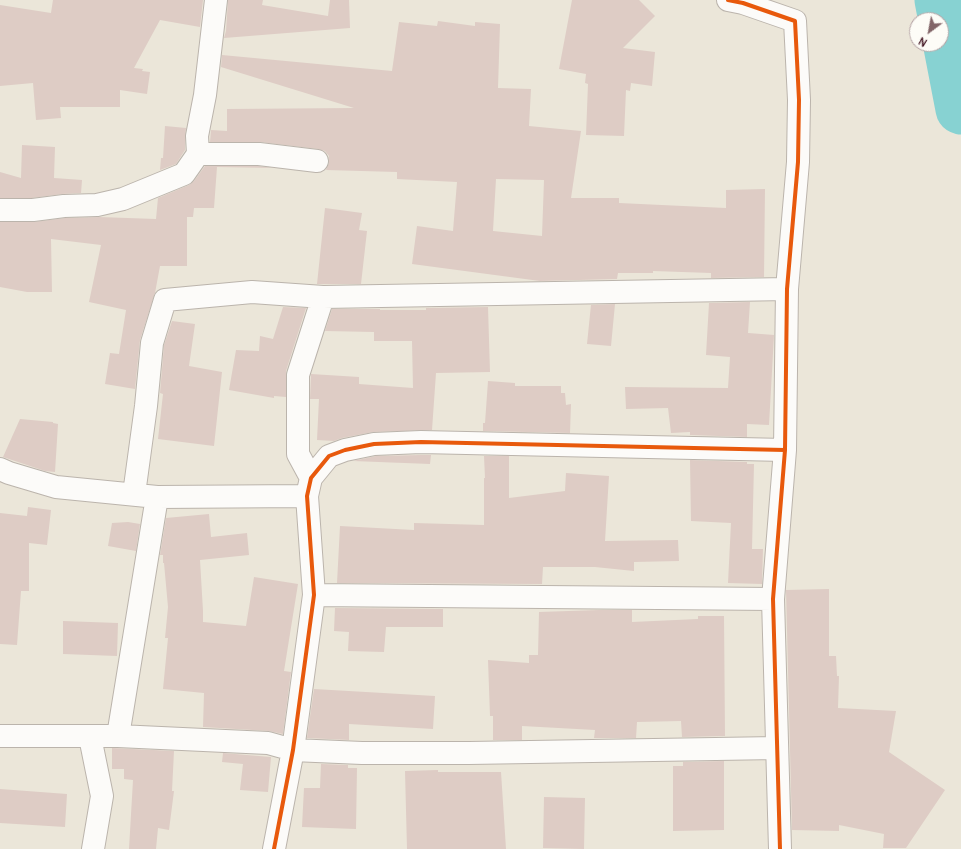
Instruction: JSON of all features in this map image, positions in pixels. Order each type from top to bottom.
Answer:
[{"type":"street","points":[[0,210],[33,210],[64,206],[97,205],[123,198],[184,174],[198,154],[197,136],[204,95],[216,0]]},
{"type":"street","points":[[738,1],[795,21],[799,100],[798,162],[787,288],[785,450],[773,600],[780,849]]},
{"type":"street","points":[[198,154],[259,154],[316,161]]},
{"type":"street","points":[[134,494],[146,406],[152,343],[165,300],[252,292],[323,298],[787,288]]},
{"type":"street","points":[[274,849],[293,750],[314,595],[309,487],[298,454],[298,375],[323,298]]},
{"type":"street","points":[[309,487],[329,456],[345,450],[374,444],[429,442],[785,450]]},
{"type":"street","points":[[0,469],[56,487],[157,497],[309,487]]},
{"type":"street","points":[[118,736],[157,497]]},
{"type":"street","points":[[314,595],[773,600]]},
{"type":"street","points":[[0,736],[118,736],[268,743],[293,750],[362,753],[469,753],[777,748]]},
{"type":"street","points":[[90,737],[102,796],[93,849]]},
{"type":"building","points":[[53,0],[203,0],[200,27],[160,20],[134,68],[143,69],[142,71],[150,72],[147,94],[120,90],[120,107],[60,107],[61,118],[36,120],[33,83],[0,86],[0,5],[51,13]]},
{"type":"building","points":[[228,0],[263,0],[262,5],[328,16],[330,0],[349,0],[350,28],[224,38],[226,31]]},
{"type":"building","points":[[572,0],[639,0],[655,16],[623,48],[655,52],[652,86],[631,83],[630,91],[626,90],[624,136],[586,135],[588,84],[585,83],[586,74],[559,69]]},
{"type":"building","points":[[438,21],[475,26],[475,22],[500,24],[498,88],[531,89],[529,126],[581,131],[571,198],[619,198],[619,203],[726,208],[726,190],[765,189],[764,277],[711,278],[711,273],[653,271],[653,273],[618,273],[617,279],[540,281],[412,264],[417,226],[453,231],[457,182],[397,179],[397,172],[326,170],[329,163],[329,156],[325,151],[318,149],[260,142],[210,142],[211,130],[227,131],[227,109],[354,108],[221,67],[222,55],[392,71],[399,22],[437,26]],"holes":[[[496,179],[544,180],[542,236],[493,231]]]},
{"type":"building","points":[[165,126],[186,128],[185,150],[176,164],[160,170],[161,158],[163,158]]},
{"type":"building","points":[[22,145],[55,147],[54,178],[82,180],[81,193],[32,198],[0,198],[0,172],[21,178]]},
{"type":"building","points":[[205,166],[258,166],[273,168],[217,167],[214,208],[194,208],[193,217],[187,217],[187,266],[160,266],[155,293],[140,340],[135,389],[105,384],[110,353],[119,354],[126,310],[89,302],[101,245],[51,239],[52,292],[27,292],[0,287],[0,222],[33,222],[65,218],[99,217],[156,219],[158,198],[189,185],[194,181]]},
{"type":"building","points":[[325,208],[362,213],[359,230],[367,231],[361,284],[317,284]]},
{"type":"building","points":[[750,302],[748,333],[774,335],[769,425],[747,424],[747,437],[690,435],[690,432],[671,433],[668,408],[626,409],[625,387],[728,388],[730,357],[706,355],[709,303]]},
{"type":"building","points":[[615,304],[611,346],[587,344],[591,305]]},
{"type":"building","points":[[283,307],[306,308],[286,371],[286,397],[274,396],[274,398],[229,390],[236,350],[259,351],[260,336],[273,339]]},
{"type":"building","points":[[488,307],[490,372],[436,373],[432,430],[373,432],[334,441],[317,440],[319,399],[310,399],[311,374],[359,377],[359,384],[413,388],[412,341],[374,341],[374,332],[325,331],[332,309],[426,310],[426,308]]},
{"type":"building","points":[[172,321],[195,324],[189,366],[222,372],[214,446],[158,439],[163,394],[160,393],[164,345]]},
{"type":"building","points":[[488,381],[515,383],[515,386],[561,386],[561,393],[565,393],[566,405],[571,404],[570,433],[483,431]]},
{"type":"building","points":[[20,419],[53,422],[58,424],[55,472],[45,471],[3,457]]},
{"type":"building","points":[[431,455],[430,464],[353,461],[376,456]]},
{"type":"building","points":[[484,456],[509,456],[509,498],[565,491],[566,473],[609,476],[605,541],[678,540],[679,561],[634,562],[634,571],[595,567],[543,567],[542,584],[337,583],[340,526],[414,530],[414,523],[484,525]]},
{"type":"building","points":[[690,460],[747,462],[747,464],[754,464],[752,549],[763,549],[762,584],[728,583],[731,523],[691,521]]},
{"type":"building","points":[[28,507],[51,510],[47,545],[29,543],[29,591],[21,591],[17,645],[0,644],[0,513],[27,516]]},
{"type":"building","points":[[209,514],[211,537],[247,533],[249,555],[200,560],[203,622],[246,626],[254,577],[298,584],[284,671],[291,672],[283,734],[269,731],[203,727],[204,693],[163,689],[168,638],[165,638],[168,607],[163,555],[160,555],[166,518]]},
{"type":"building","points":[[128,522],[140,524],[136,551],[108,546],[112,523]]},
{"type":"building","points":[[829,589],[829,656],[836,656],[837,676],[839,676],[838,708],[896,711],[889,752],[945,790],[906,848],[883,848],[884,834],[839,825],[839,831],[792,830],[786,590]]},
{"type":"building","points":[[335,608],[443,609],[443,627],[386,627],[384,652],[348,651],[349,632],[334,631]]},
{"type":"building","points":[[632,610],[632,622],[698,619],[698,616],[724,616],[725,736],[682,737],[681,721],[637,722],[636,738],[594,738],[595,730],[522,726],[522,740],[493,740],[493,716],[490,716],[488,660],[529,663],[529,655],[538,655],[539,612]]},
{"type":"building","points":[[63,621],[118,623],[117,656],[63,654]]},
{"type":"building","points":[[314,689],[435,696],[433,729],[349,724],[349,740],[307,738]]},
{"type":"building","points":[[112,748],[174,751],[172,791],[174,791],[169,830],[158,828],[156,849],[129,849],[133,780],[124,779],[124,769],[112,769]]},
{"type":"building","points":[[223,753],[271,757],[268,792],[240,790],[243,764],[222,762]]},
{"type":"building","points":[[724,761],[724,830],[673,831],[673,766],[683,766],[683,762]]},
{"type":"building","points":[[321,764],[348,765],[348,768],[357,768],[356,829],[302,827],[304,788],[320,788]]},
{"type":"building","points":[[438,770],[438,772],[501,772],[506,849],[407,849],[405,771]]},
{"type":"building","points":[[0,789],[67,794],[65,827],[0,823]]},
{"type":"building","points":[[544,797],[585,798],[584,849],[543,848]]},
{"type":"waterway","points":[[940,0],[961,109]]},
{"type":"cycle path","points":[[728,0],[743,3],[795,21],[799,100],[798,162],[787,289],[785,450],[773,599],[780,849]]},
{"type":"cycle path","points":[[274,849],[293,750],[314,595],[307,496],[311,478],[329,456],[345,450],[374,444],[421,442],[785,450]]}]
